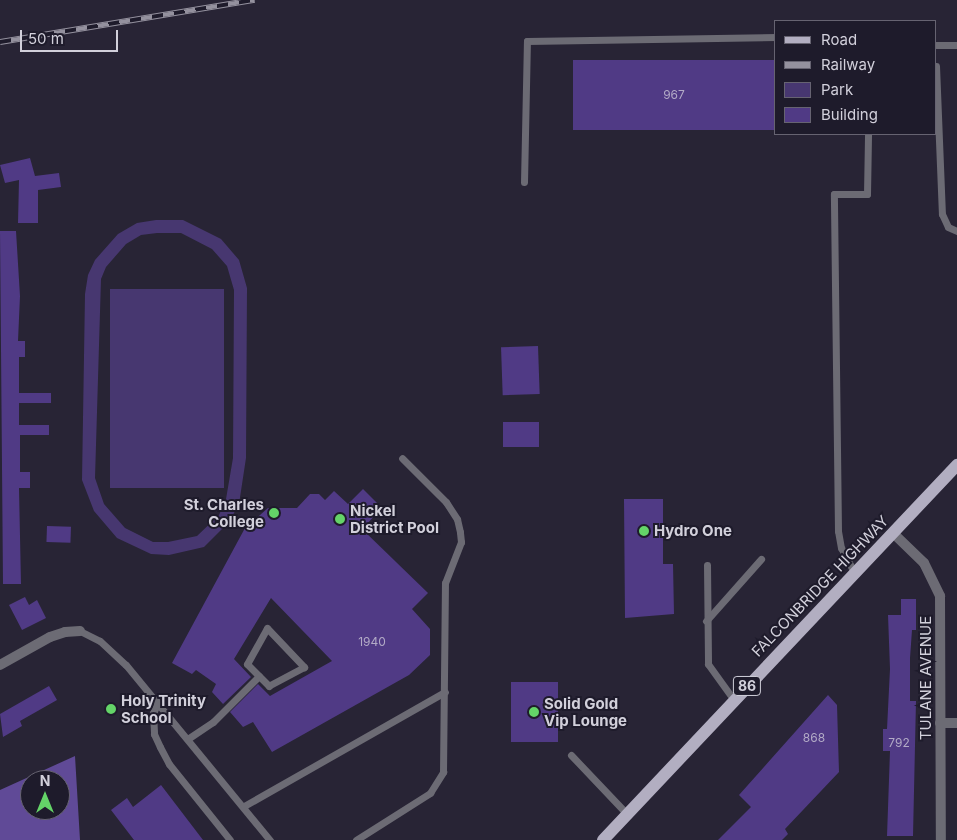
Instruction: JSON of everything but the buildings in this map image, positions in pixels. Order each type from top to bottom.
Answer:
[{"type":"main road","name":"FALCONBRIDGE HIGHWAY","points":[[603,840],[957,465]]},
{"type":"street","name":"TULANE AVENUE","points":[[893,533],[924,563],[940,596],[941,840]]},
{"type":"street","points":[[0,664],[50,637],[80,631]]},
{"type":"street","points":[[940,723],[957,723]]},
{"type":"lane","points":[[524,182],[527,41],[774,37]]},
{"type":"lane","points":[[937,45],[957,45]]},
{"type":"lane","points":[[937,91],[942,214],[948,227],[957,230]]},
{"type":"lane","points":[[854,572],[841,548],[838,531],[834,194],[867,194],[868,135]]},
{"type":"lane","points":[[356,840],[436,787],[443,772],[445,752],[445,583],[461,542],[460,532],[457,520],[446,502],[402,458]]},
{"type":"lane","points":[[706,621],[761,559]]},
{"type":"lane","points":[[707,565],[706,621],[708,664],[734,700]]},
{"type":"lane","points":[[266,628],[304,667],[269,686],[259,676],[246,664],[266,628]]},
{"type":"lane","points":[[80,631],[109,648],[189,738],[270,840]]},
{"type":"lane","points":[[189,738],[213,722],[259,676]]},
{"type":"lane","points":[[244,806],[445,692]]},
{"type":"lane","points":[[158,702],[154,712],[154,734],[160,747],[169,764],[230,840]]},
{"type":"lane","points":[[571,755],[627,814]]},
{"type":"green space","points":[[156,220],[183,220],[221,239],[239,260],[247,288],[246,458],[239,504],[229,522],[204,547],[169,555],[151,554],[117,538],[94,511],[82,480],[85,294],[88,275],[95,260],[118,234],[137,223]],"holes":[[[181,233],[212,249],[227,266],[234,290],[233,458],[226,499],[219,515],[197,536],[168,542],[153,542],[125,528],[104,504],[95,478],[101,279],[106,267],[126,244],[141,235]]]},
{"type":"green space","points":[[110,289],[224,289],[224,488],[110,488]]},
{"type":"shaded area","points":[[75,756],[80,840],[0,840],[0,790],[20,781],[20,820],[70,820],[70,770],[44,770]]},
{"type":"railway","points":[[0,42],[255,0]]},
{"type":"place","name":"St. Charles College","points":[[274,513]]},
{"type":"place","name":"Nickel District Pool","points":[[340,519]]},
{"type":"place","name":"Hydro One","points":[[644,531]]},
{"type":"place","name":"Holy Trinity School","points":[[111,709]]},
{"type":"place","name":"Solid Gold Vip Lounge","points":[[534,712]]}]
